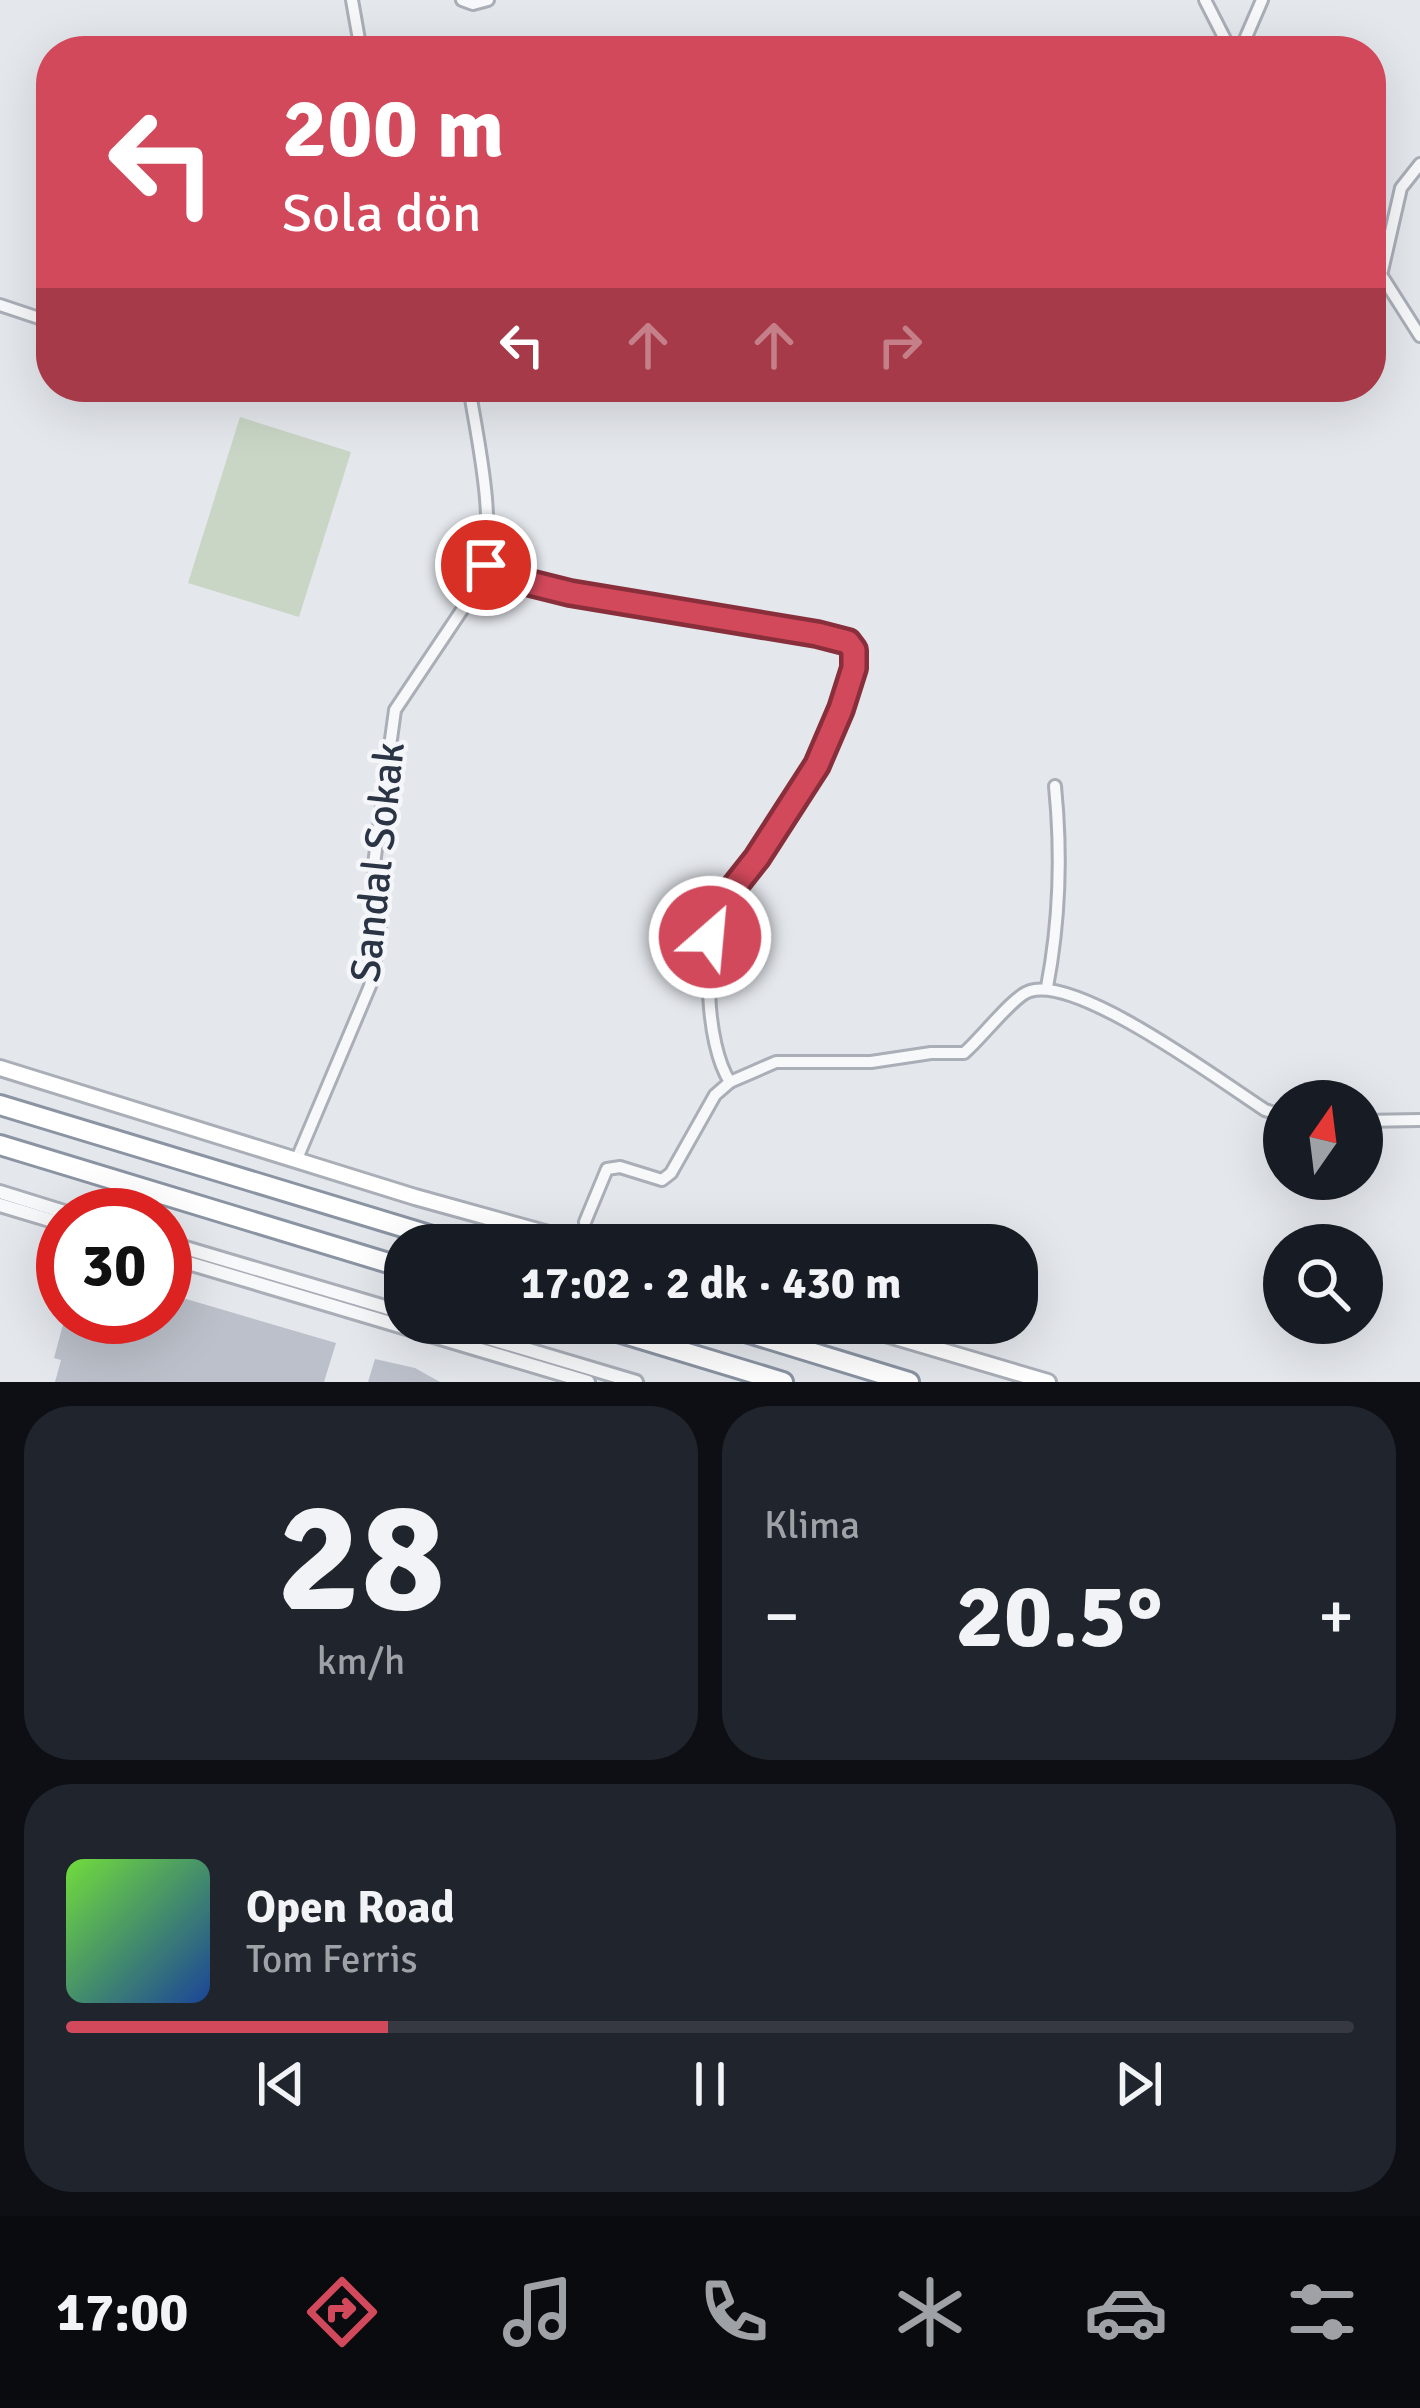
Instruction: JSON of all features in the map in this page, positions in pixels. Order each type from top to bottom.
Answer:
[{"type":"highway","points":[[0,1105],[393,1224]]},
{"type":"highway","points":[[0,1145],[384,1262]]},
{"type":"highway","points":[[657,1344],[783,1382]]},
{"type":"highway","points":[[785,1344],[909,1382]]},
{"type":"main road","points":[[0,1068],[515,1224]]},
{"type":"main road","points":[[919,1344],[1048,1382]]},
{"type":"street","points":[[352,0],[358,36]]},
{"type":"street","points":[[462,0],[473,4],[488,0]]},
{"type":"street","points":[[1205,0],[1223,36]]},
{"type":"street","points":[[1246,36],[1262,0]]},
{"type":"street","points":[[1386,254],[1401,188],[1420,164]]},
{"type":"street","points":[[1386,278],[1420,336]]},
{"type":"street","points":[[0,305],[36,317]]},
{"type":"street","points":[[471,402],[484,499],[486,565],[570,593],[817,634],[848,642],[854,650],[854,668],[817,765],[723,901],[710,937],[716,1051],[730,1082]]},
{"type":"street","name":"Sandal Sokak","points":[[296,1161],[370,986],[380,933],[374,864],[394,710],[482,580],[486,565]]},
{"type":"street","points":[[1047,987],[1059,929],[1061,841],[1055,786]]},
{"type":"street","points":[[586,1222],[607,1169],[620,1167],[662,1180],[671,1173],[716,1095],[730,1082],[776,1062],[871,1062],[931,1053],[964,1054],[1024,992],[1047,987],[1094,1002],[1263,1109]]},
{"type":"street","points":[[1383,1121],[1420,1120]]},
{"type":"street","points":[[0,1192],[36,1203]]},
{"type":"street","points":[[0,1205],[36,1216]]},
{"type":"street","points":[[192,1250],[384,1307]]},
{"type":"street","points":[[192,1264],[588,1382]]},
{"type":"street","points":[[509,1344],[637,1382]]},
{"type":"green space","points":[[240,417],[351,452],[299,617],[188,583]]},
{"type":"building","points":[[192,1301],[336,1343],[324,1382],[55,1382],[61,1360],[54,1358],[58,1344],[192,1344]]},
{"type":"building","points":[[375,1359],[415,1368],[440,1382],[368,1382]]},
{"type":"route","points":[[486,565],[570,593],[817,634],[848,642],[854,650],[856,661],[841,709],[817,765],[723,901],[710,937]]}]
